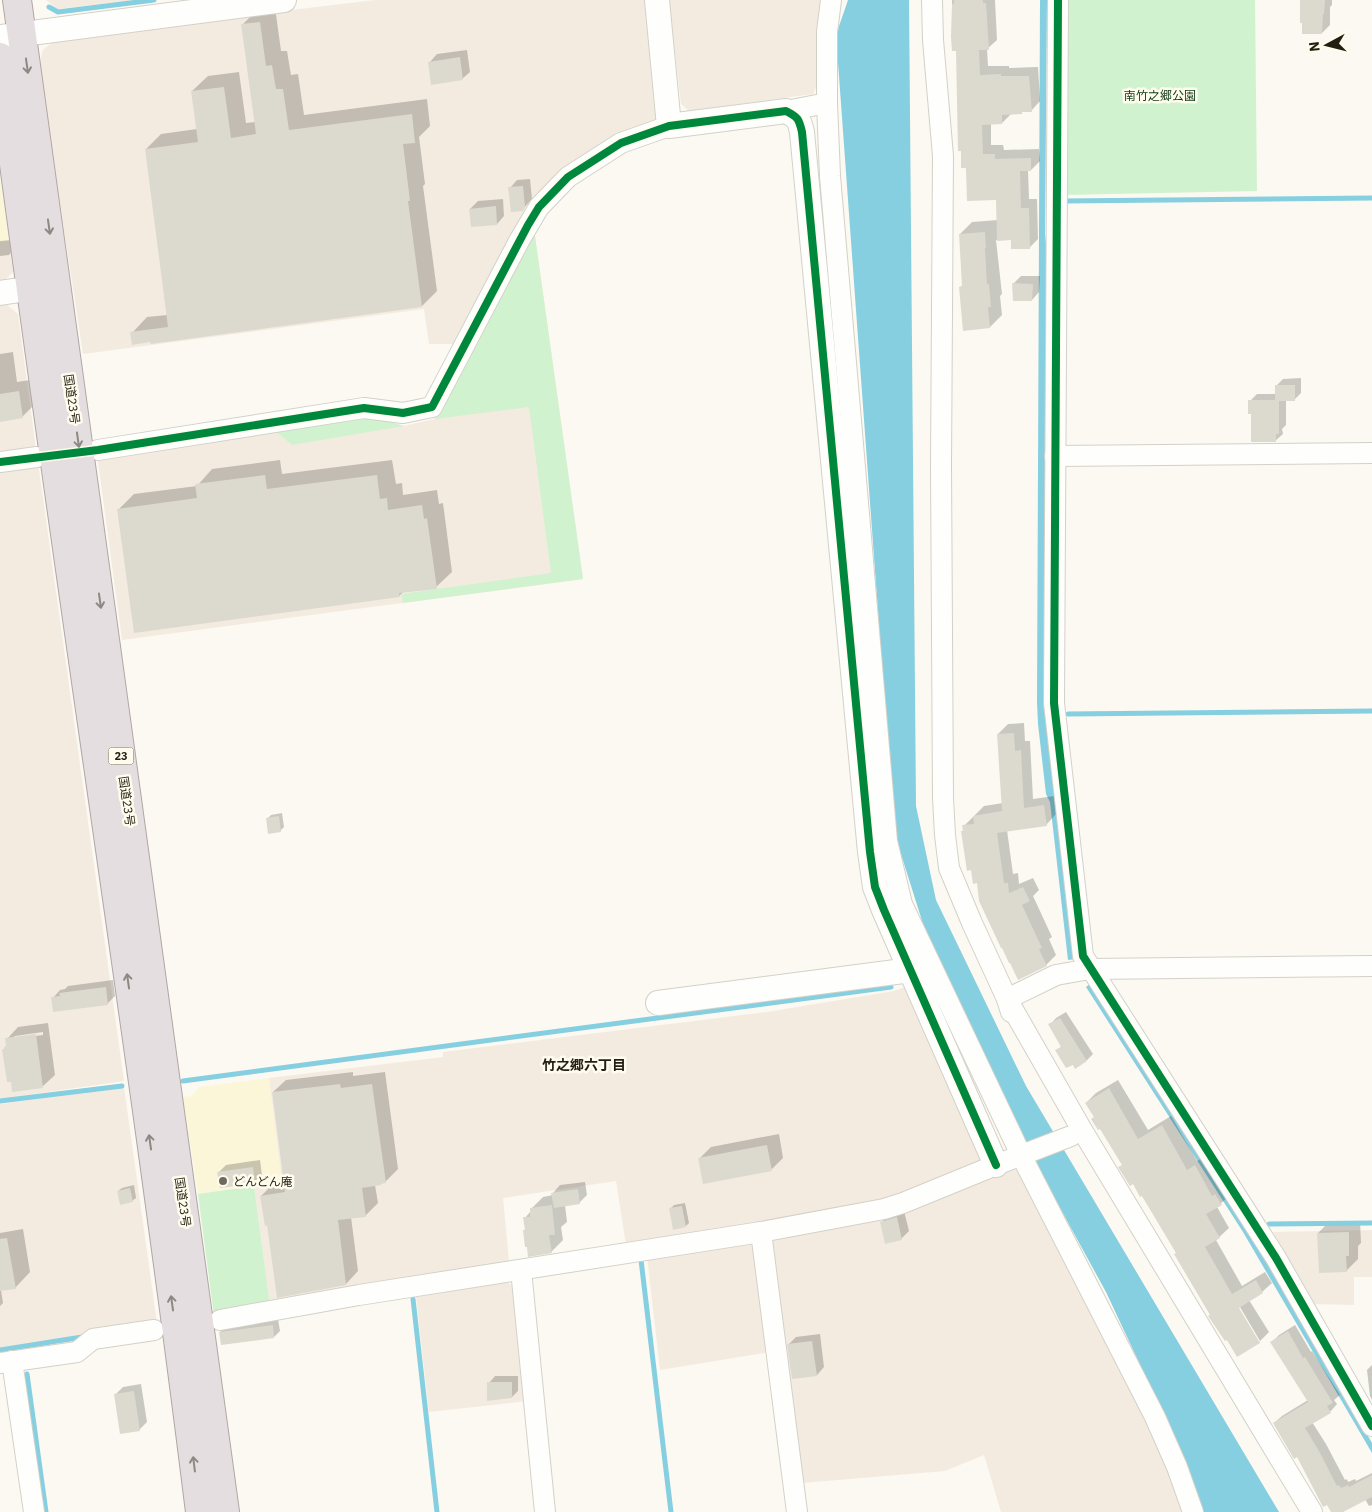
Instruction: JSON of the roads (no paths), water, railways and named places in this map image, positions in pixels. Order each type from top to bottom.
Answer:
[{"type":"highway","name":"国道23号","points":[[17,0],[11,35],[57,285],[225,1512]]},
{"type":"highway","name":"国道23号","points":[[0,57],[30,289],[108,829],[166,1335],[200,1512]]},
{"type":"street","points":[[11,35],[228,3],[284,0]]},
{"type":"street","points":[[657,0],[669,126]]},
{"type":"street","points":[[831,0],[827,32],[830,176],[887,841],[902,904],[1022,1155],[1155,1417],[1177,1467],[1193,1512]]},
{"type":"street","points":[[932,0],[933,40],[942,156],[943,798],[949,868],[1007,999],[1151,1245],[1312,1512]]},
{"type":"street","points":[[1058,0],[1055,712],[1083,956],[1134,1033],[1276,1258],[1372,1426]]},
{"type":"street","points":[[98,450],[364,408],[403,413],[432,407],[518,241],[539,207],[568,177],[621,143],[669,126],[786,111],[827,103]]},
{"type":"street","points":[[786,111],[800,120],[802,132],[870,852],[875,887],[996,1165]]},
{"type":"street","points":[[0,293],[57,285]]},
{"type":"street","points":[[1055,456],[1372,453]]},
{"type":"street","points":[[0,462],[36,457]]},
{"type":"street","points":[[1007,999],[1056,975],[1090,969],[1372,966]]},
{"type":"street","points":[[658,1003],[911,970]]},
{"type":"street","points":[[1007,999],[1025,1053],[1068,1137],[1120,1216],[1151,1245]]},
{"type":"street","points":[[220,1320],[359,1295],[761,1232],[884,1209],[1068,1137]]},
{"type":"street","points":[[761,1232],[797,1512]]},
{"type":"street","points":[[521,1270],[545,1512]]},
{"type":"street","points":[[34,1512],[6,1362],[77,1352],[102,1351],[166,1335]]},
{"type":"water","points":[[848,0],[909,0],[916,806],[936,900],[1026,1086],[1279,1512],[1203,1512],[1187,1465],[1106,1292],[1007,1111],[924,927],[894,832],[836,35]]},
{"type":"water","points":[[1040,0],[1047,0],[1045,234],[1047,253],[1047,729],[1076,959],[1068,960],[1050,802],[1046,794],[1037,702]]},
{"type":"water","points":[[1091,983],[1251,1235],[1372,1443],[1372,1453],[1243,1232],[1086,987]]},
{"type":"waterway","points":[[49,7],[58,12],[154,0]]},
{"type":"waterway","points":[[1063,201],[1372,198]]},
{"type":"waterway","points":[[1068,714],[1372,711]]},
{"type":"waterway","points":[[183,1081],[891,987]]},
{"type":"waterway","points":[[0,1101],[122,1086]]},
{"type":"waterway","points":[[1269,1224],[1372,1223]]},
{"type":"waterway","points":[[641,1260],[671,1512]]},
{"type":"waterway","points":[[413,1299],[437,1512]]},
{"type":"waterway","points":[[0,1350],[82,1337]]},
{"type":"waterway","points":[[27,1374],[46,1512]]},
{"type":"place","name":"どんどん庵","points":[[223,1181]]},
{"type":"district","name":"竹之郷六丁目","points":[[584,1065]]},
{"type":"park label","name":"南竹之郷公園","points":[[1160,95]]}]
